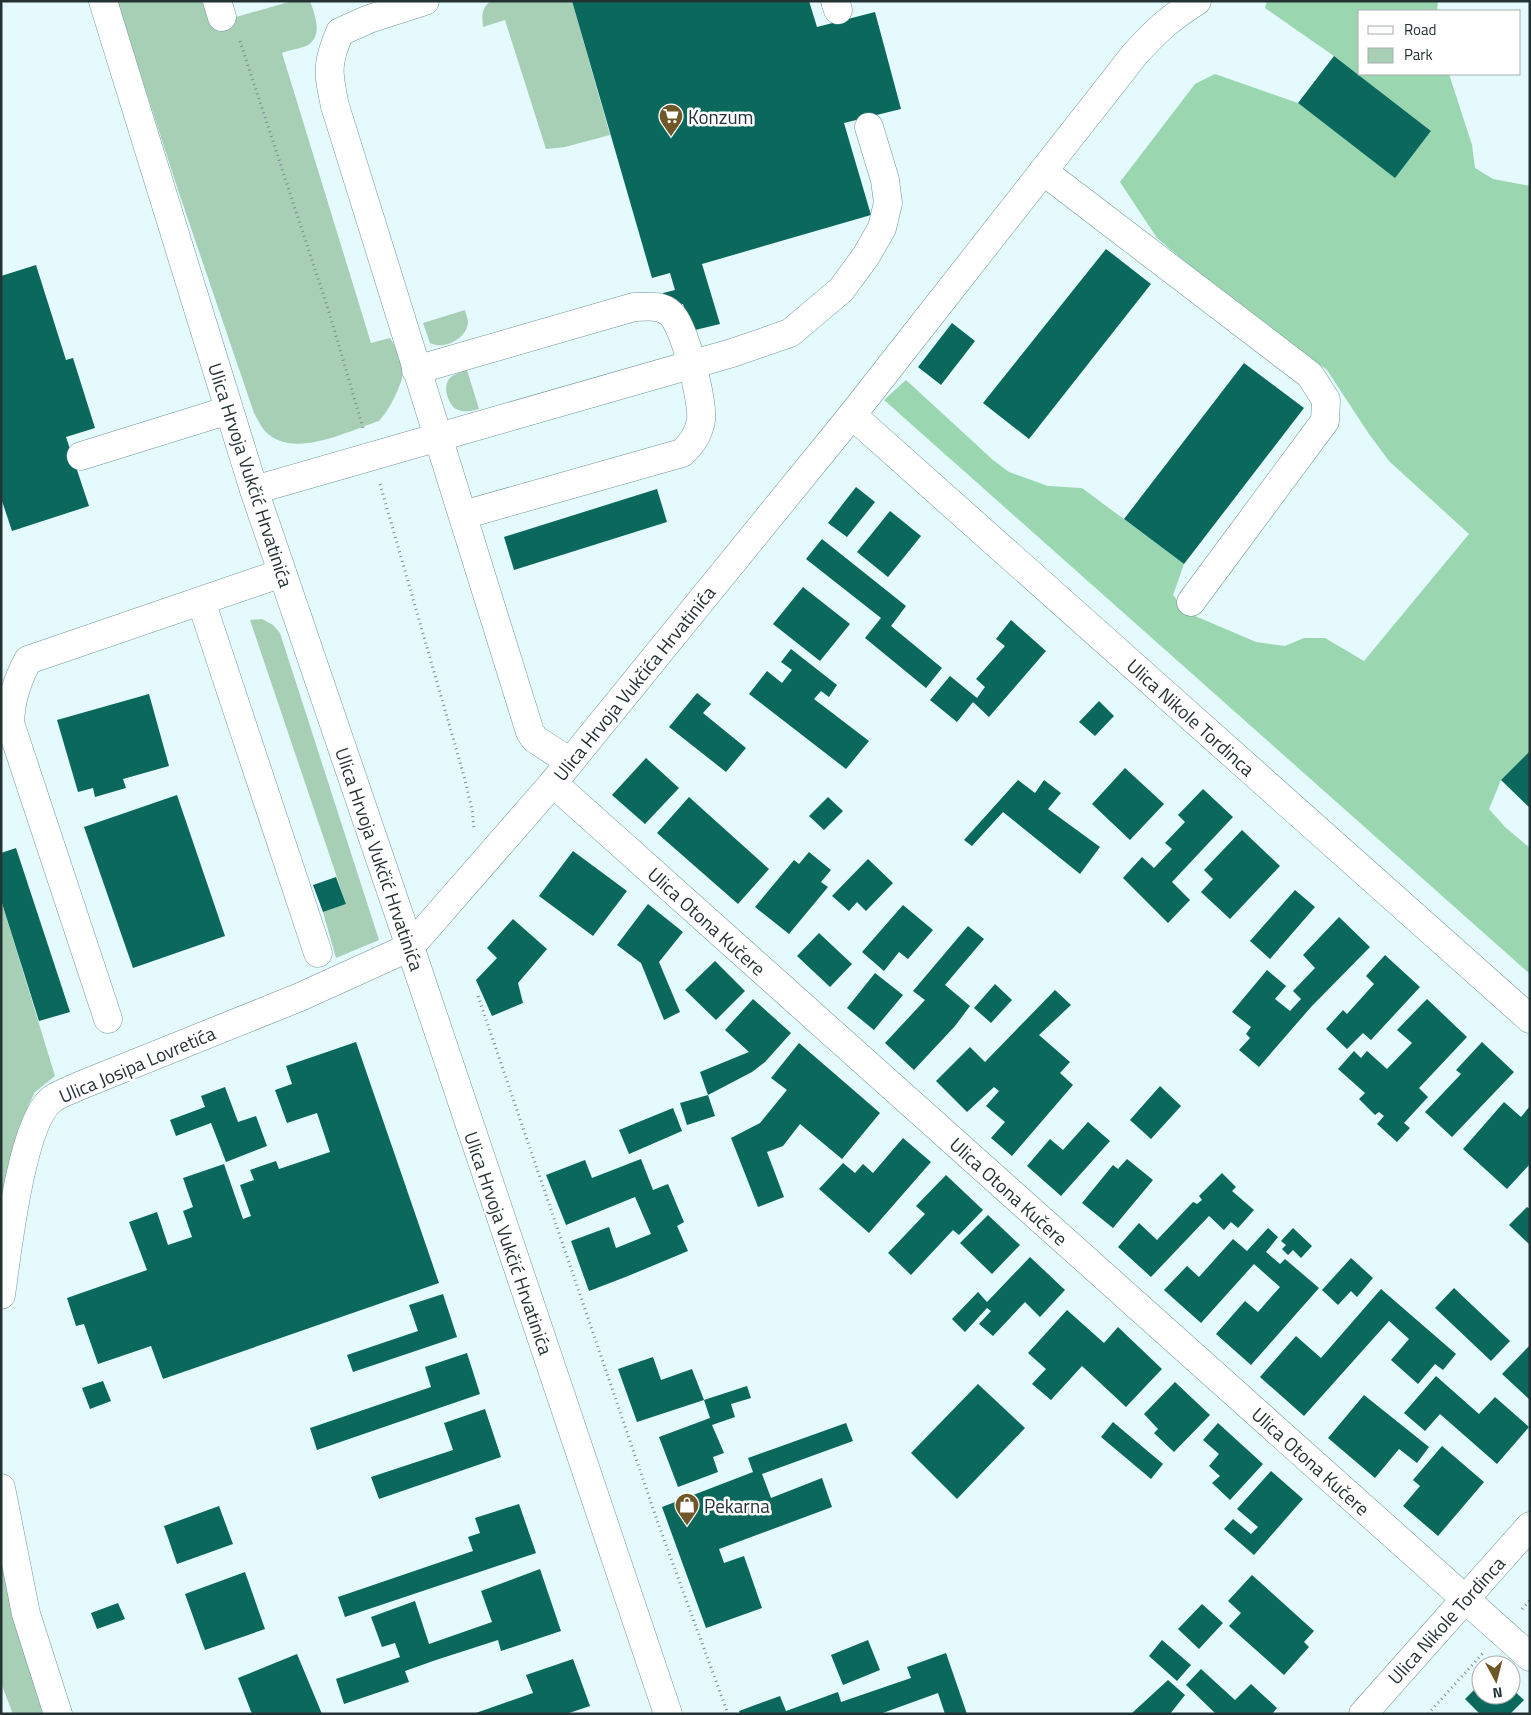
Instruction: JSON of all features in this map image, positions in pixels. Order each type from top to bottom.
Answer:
[{"type":"street","name":"Ulica Hrvoja Vukčić Hrvatinića","points":[[103,1],[254,490],[668,1714]]},
{"type":"street","points":[[425,1],[369,19],[340,32],[331,53],[329,75],[334,106],[530,732],[535,739],[570,762]]},
{"type":"street","name":"Ulica Hrvoja Vukčića Hrvatinića","points":[[410,947],[553,783],[852,414],[1135,54],[1156,30],[1172,17],[1198,1]]},
{"type":"street","points":[[254,490],[692,364],[790,333],[842,290],[866,256],[882,228],[888,203],[885,180],[869,127]]},
{"type":"street","points":[[1043,171],[1310,375],[1326,400],[1325,420],[1191,602]]},
{"type":"street","points":[[416,370],[634,307],[659,306],[672,314],[681,332],[692,364],[702,409],[701,422],[693,443],[682,453],[463,515]]},
{"type":"street","points":[[81,456],[229,410]]},
{"type":"street","name":"Ulica Nikole Tordinca","points":[[852,414],[1530,1019]]},
{"type":"street","points":[[108,1019],[10,723],[11,703],[20,676],[28,660],[282,573]]},
{"type":"street","points":[[201,600],[318,954]]},
{"type":"street","name":"Ulica Otona Kučere","points":[[553,783],[1530,1657]]},
{"type":"street","name":"Ulica Josipa Lovretića","points":[[1,1295],[13,1214],[28,1148],[35,1123],[51,1100],[79,1086],[300,997],[410,947]]},
{"type":"street","points":[[1,1488],[26,1614],[58,1714]]},
{"type":"street","name":"Ulica Nikole Tordinca","points":[[1363,1714],[1530,1526]]},
{"type":"path","points":[[478,996],[658,1523],[728,1714]]},
{"type":"path","points":[[1428,1714],[1530,1600]]},
{"type":"green space","points":[[117,1],[202,1],[212,24],[292,1],[310,1],[317,25],[315,37],[306,46],[282,53],[371,343],[390,338],[402,362],[403,371],[398,390],[391,405],[379,421],[320,441],[304,443],[289,443],[275,439],[261,426],[254,413],[177,187]]},
{"type":"green space","points":[[491,1],[572,1],[610,135],[565,147],[546,149],[505,20],[483,27],[482,16],[484,9]]},
{"type":"green space","points":[[1267,1],[1438,1],[1437,10],[1358,10],[1358,75],[1265,8]]},
{"type":"green space","points":[[1215,74],[1298,103],[1395,177],[1431,131],[1359,75],[1449,75],[1472,145],[1475,168],[1493,179],[1530,186],[1530,751],[1501,780],[1489,809],[1505,827],[1530,848],[1530,974],[884,400],[906,380],[993,460],[1009,472],[1048,486],[1082,488],[1184,564],[1173,595],[1188,613],[1256,642],[1285,646],[1304,638],[1325,638],[1364,661],[1469,534],[1389,461],[1327,370],[1190,266],[1157,238],[1120,182],[1195,84]]},
{"type":"green space","points":[[465,310],[468,322],[467,328],[459,338],[448,344],[436,345],[430,343],[423,323]]},
{"type":"green space","points":[[467,370],[479,409],[471,411],[459,410],[453,407],[446,390],[450,378]]},
{"type":"green space","points":[[262,619],[273,625],[280,633],[379,940],[336,958],[323,912],[346,904],[250,620]]},
{"type":"green space","points":[[1,900],[55,1076],[35,1092],[28,1106],[14,1144],[1,1215]]},
{"type":"green space","points":[[1,1538],[45,1714],[13,1714],[1,1683]]},
{"type":"building","points":[[572,1],[809,1],[817,27],[875,12],[901,109],[844,123],[871,215],[702,264],[720,324],[691,331],[683,304],[668,308],[663,293],[675,290],[670,273],[652,278]]},
{"type":"building","points":[[1334,56],[1431,131],[1395,178],[1298,103]]},
{"type":"building","points":[[1106,249],[1151,284],[1029,439],[983,403]]},
{"type":"building","points":[[36,265],[66,360],[73,358],[95,428],[66,437],[89,506],[12,531],[1,498],[1,276]]},
{"type":"building","points":[[952,323],[975,341],[941,385],[918,367]]},
{"type":"building","points":[[1244,363],[1304,408],[1184,564],[1124,519]]},
{"type":"building","points":[[856,487],[875,502],[847,537],[828,523]]},
{"type":"building","points":[[657,489],[667,522],[514,570],[504,537]]},
{"type":"building","points":[[890,511],[921,536],[888,577],[857,552]]},
{"type":"building","points":[[822,539],[906,606],[891,626],[942,668],[926,688],[865,638],[881,618],[806,559]]},
{"type":"building","points":[[803,587],[850,624],[820,661],[773,624]]},
{"type":"building","points":[[1011,620],[1046,651],[989,717],[973,702],[957,722],[930,700],[950,676],[977,698],[985,687],[976,679],[1005,646],[996,639]]},
{"type":"building","points":[[791,649],[837,685],[829,697],[821,691],[814,699],[869,741],[846,769],[749,694],[767,671],[782,683],[792,670],[781,662]]},
{"type":"building","points":[[697,693],[711,704],[703,713],[746,748],[726,772],[669,727]]},
{"type":"building","points":[[149,694],[169,766],[123,779],[126,788],[95,797],[93,788],[78,792],[57,720]]},
{"type":"building","points":[[1099,701],[1114,716],[1095,736],[1079,722]]},
{"type":"building","points":[[1530,751],[1530,808],[1501,780]]},
{"type":"building","points":[[646,758],[679,788],[645,824],[612,795]]},
{"type":"building","points":[[1125,768],[1164,804],[1130,840],[1092,804]]},
{"type":"building","points":[[1018,780],[1035,793],[1044,780],[1061,793],[1048,809],[1100,847],[1080,874],[1003,812],[972,846],[964,840]]},
{"type":"building","points":[[1203,789],[1233,817],[1172,882],[1190,900],[1168,923],[1123,878],[1142,857],[1154,868],[1172,849],[1165,843],[1185,822],[1178,815]]},
{"type":"building","points":[[177,795],[225,936],[133,968],[84,827]]},
{"type":"building","points":[[689,797],[769,869],[738,904],[657,833]]},
{"type":"building","points":[[828,797],[843,811],[824,830],[809,816]]},
{"type":"building","points":[[1242,830],[1280,866],[1230,919],[1201,892],[1213,879],[1204,870]]},
{"type":"building","points":[[16,848],[70,1012],[39,1021],[1,900],[1,853]]},
{"type":"building","points":[[573,851],[627,891],[593,936],[539,896]]},
{"type":"building","points":[[809,852],[831,870],[821,882],[828,887],[789,934],[755,907],[794,860],[799,864]]},
{"type":"building","points":[[868,859],[893,883],[866,911],[857,902],[849,911],[832,896]]},
{"type":"building","points":[[336,877],[346,904],[323,912],[313,885]]},
{"type":"building","points":[[1295,890],[1315,907],[1270,959],[1250,941]]},
{"type":"building","points":[[648,904],[683,932],[659,962],[680,1012],[664,1020],[641,963],[617,945]]},
{"type":"building","points":[[903,905],[933,930],[908,959],[899,952],[884,971],[862,952]]},
{"type":"building","points":[[1339,917],[1370,947],[1311,1007],[1259,1067],[1239,1050],[1250,1038],[1246,1034],[1251,1027],[1232,1012],[1267,970],[1286,986],[1275,999],[1290,1011],[1301,999],[1293,991],[1315,968],[1303,955]]},
{"type":"building","points":[[513,919],[547,949],[518,983],[523,1003],[492,1016],[476,980],[497,958],[487,948]]},
{"type":"building","points":[[968,926],[984,939],[945,985],[970,1006],[955,1026],[914,1070],[885,1043],[925,1000],[913,991]]},
{"type":"building","points":[[819,933],[852,964],[830,987],[797,956]]},
{"type":"building","points":[[1385,955],[1420,987],[1371,1040],[1363,1033],[1347,1049],[1326,1029],[1343,1010],[1347,1014],[1374,984],[1366,976]]},
{"type":"building","points":[[715,961],[745,991],[716,1020],[685,990]]},
{"type":"building","points":[[875,973],[903,995],[874,1030],[847,1008]]},
{"type":"building","points":[[995,984],[1012,1000],[991,1023],[974,1008]]},
{"type":"building","points":[[1055,990],[1071,1005],[1039,1035],[1070,1062],[1060,1073],[1073,1085],[1012,1156],[991,1138],[1005,1122],[986,1106],[999,1091],[994,1087],[967,1112],[936,1081],[970,1047],[985,1062]]},
{"type":"building","points":[[753,999],[791,1033],[765,1062],[752,1072],[708,1095],[700,1072],[749,1052],[725,1030]]},
{"type":"building","points":[[1427,999],[1467,1037],[1419,1088],[1428,1097],[1404,1123],[1410,1128],[1397,1142],[1377,1124],[1384,1116],[1379,1112],[1375,1115],[1359,1099],[1365,1093],[1338,1069],[1354,1051],[1361,1058],[1367,1051],[1387,1069],[1412,1043],[1397,1030]]},
{"type":"building","points":[[356,1042],[439,1283],[163,1379],[151,1346],[98,1364],[84,1324],[76,1326],[67,1298],[147,1270],[129,1222],[157,1212],[168,1245],[192,1237],[183,1211],[193,1207],[183,1178],[224,1164],[243,1219],[251,1216],[240,1185],[254,1180],[250,1170],[276,1161],[279,1169],[330,1152],[317,1113],[287,1123],[275,1090],[292,1084],[286,1066]]},
{"type":"building","points":[[1482,1042],[1514,1072],[1452,1137],[1425,1112],[1461,1074],[1456,1070]]},
{"type":"building","points":[[799,1043],[880,1113],[842,1159],[800,1124],[783,1146],[767,1152],[784,1197],[758,1207],[731,1138],[760,1123],[787,1090],[771,1078]]},
{"type":"building","points":[[1160,1086],[1181,1106],[1151,1139],[1130,1120]]},
{"type":"building","points":[[225,1087],[238,1122],[256,1116],[267,1146],[226,1162],[211,1123],[176,1136],[170,1120],[205,1107],[201,1096]]},
{"type":"building","points":[[708,1095],[715,1116],[687,1125],[680,1103]]},
{"type":"building","points":[[1504,1102],[1521,1117],[1530,1106],[1530,1164],[1507,1189],[1463,1149]]},
{"type":"building","points":[[673,1108],[682,1131],[629,1154],[619,1130]]},
{"type":"building","points":[[1088,1122],[1110,1141],[1061,1196],[1027,1166],[1050,1139],[1063,1150]]},
{"type":"building","points":[[903,1138],[931,1162],[869,1233],[819,1189],[843,1163],[855,1173],[863,1164],[873,1173]]},
{"type":"building","points":[[641,1159],[653,1190],[668,1184],[684,1222],[677,1226],[688,1251],[589,1291],[571,1241],[609,1227],[616,1248],[651,1234],[635,1197],[566,1225],[546,1175],[585,1160],[592,1178]]},
{"type":"building","points":[[1127,1159],[1153,1180],[1113,1228],[1082,1203],[1113,1165],[1118,1169]]},
{"type":"building","points":[[1222,1173],[1236,1187],[1232,1191],[1254,1210],[1238,1228],[1231,1222],[1224,1230],[1209,1216],[1151,1277],[1118,1247],[1139,1223],[1157,1240],[1193,1202],[1197,1204],[1202,1200],[1199,1196]]},
{"type":"building","points":[[946,1175],[983,1210],[959,1235],[953,1230],[911,1275],[888,1253],[925,1214],[916,1206]]},
{"type":"building","points":[[1527,1207],[1530,1209],[1530,1245],[1509,1225]]},
{"type":"building","points":[[988,1215],[1020,1245],[992,1274],[960,1243]]},
{"type":"building","points":[[1268,1228],[1278,1237],[1266,1252],[1280,1264],[1285,1259],[1319,1288],[1251,1365],[1216,1334],[1245,1301],[1258,1312],[1280,1287],[1254,1264],[1201,1323],[1164,1290],[1187,1266],[1199,1277],[1233,1239],[1247,1251]]},
{"type":"building","points":[[1293,1228],[1312,1246],[1301,1258],[1293,1250],[1288,1255],[1282,1249],[1286,1245],[1281,1241]]},
{"type":"building","points":[[1030,1257],[1065,1290],[1040,1317],[1025,1302],[993,1336],[979,1324],[991,1311],[987,1308],[965,1332],[952,1319],[978,1292],[987,1302]]},
{"type":"building","points":[[1351,1258],[1373,1278],[1357,1297],[1351,1291],[1338,1305],[1322,1290]]},
{"type":"building","points":[[1454,1288],[1510,1341],[1491,1361],[1435,1308]]},
{"type":"building","points":[[1381,1289],[1456,1354],[1443,1370],[1435,1364],[1418,1384],[1391,1360],[1409,1339],[1389,1321],[1304,1416],[1260,1377],[1296,1336],[1321,1358]]},
{"type":"building","points":[[443,1294],[457,1337],[353,1372],[347,1355],[418,1331],[409,1305]]},
{"type":"building","points":[[1067,1310],[1104,1343],[1118,1327],[1162,1369],[1126,1407],[1082,1366],[1051,1400],[1032,1384],[1046,1369],[1028,1353]]},
{"type":"building","points":[[1530,1345],[1530,1400],[1502,1374]]},
{"type":"building","points":[[467,1353],[480,1394],[317,1450],[310,1428],[431,1387],[425,1367]]},
{"type":"building","points":[[653,1357],[661,1380],[692,1369],[704,1400],[637,1422],[618,1369]]},
{"type":"building","points":[[1436,1376],[1479,1414],[1495,1397],[1529,1427],[1497,1464],[1440,1414],[1425,1431],[1404,1413]]},
{"type":"building","points":[[103,1381],[111,1401],[90,1409],[82,1388]]},
{"type":"building","points":[[1175,1382],[1210,1415],[1174,1452],[1154,1433],[1158,1429],[1144,1414]]},
{"type":"building","points":[[978,1384],[1025,1428],[957,1499],[911,1453]]},
{"type":"building","points":[[747,1386],[751,1398],[731,1404],[735,1417],[712,1425],[724,1453],[713,1457],[718,1472],[678,1487],[659,1437],[710,1418],[704,1400]]},
{"type":"building","points":[[1364,1395],[1429,1447],[1417,1463],[1399,1449],[1375,1478],[1328,1438]]},
{"type":"building","points":[[485,1409],[501,1457],[379,1499],[371,1477],[453,1450],[444,1423]]},
{"type":"building","points":[[1113,1422],[1163,1464],[1151,1479],[1101,1437]]},
{"type":"building","points":[[846,1423],[853,1441],[762,1474],[771,1498],[822,1478],[832,1507],[719,1549],[724,1563],[744,1556],[762,1608],[706,1628],[662,1507],[753,1472],[748,1458]]},
{"type":"building","points":[[1218,1423],[1263,1464],[1230,1500],[1212,1483],[1220,1476],[1209,1466],[1219,1454],[1203,1440]]},
{"type":"building","points":[[1442,1446],[1484,1482],[1438,1536],[1403,1506],[1420,1486],[1413,1480]]},
{"type":"building","points":[[1271,1471],[1303,1499],[1254,1555],[1224,1529],[1233,1519],[1251,1534],[1258,1527],[1237,1509]]},
{"type":"building","points":[[519,1504],[536,1553],[345,1617],[338,1597],[473,1551],[468,1537],[480,1533],[475,1518]]},
{"type":"building","points":[[219,1506],[233,1544],[177,1564],[164,1526]]},
{"type":"building","points":[[540,1569],[561,1631],[501,1651],[498,1640],[436,1660],[405,1671],[409,1682],[344,1704],[336,1679],[400,1657],[395,1643],[382,1647],[371,1617],[415,1601],[429,1644],[492,1622],[481,1591]]},
{"type":"building","points":[[245,1572],[265,1629],[205,1650],[185,1594]]},
{"type":"building","points":[[1252,1575],[1314,1631],[1304,1642],[1309,1647],[1284,1675],[1229,1626],[1241,1613],[1228,1601]]},
{"type":"building","points":[[118,1603],[125,1619],[97,1629],[91,1613]]},
{"type":"building","points":[[1202,1604],[1223,1623],[1199,1649],[1178,1629]]},
{"type":"building","points":[[868,1640],[880,1670],[843,1685],[831,1655]]},
{"type":"building","points":[[1162,1640],[1191,1665],[1177,1681],[1149,1656]]},
{"type":"building","points":[[946,1653],[967,1714],[945,1714],[938,1693],[880,1714],[740,1714],[739,1711],[780,1696],[786,1711],[838,1692],[841,1702],[911,1678],[907,1667]]},
{"type":"building","points":[[297,1654],[322,1714],[252,1714],[238,1678]]},
{"type":"building","points":[[573,1659],[590,1706],[566,1714],[473,1714],[533,1693],[526,1675]]},
{"type":"building","points":[[1201,1669],[1235,1700],[1251,1684],[1277,1708],[1272,1714],[1216,1714],[1186,1685]]},
{"type":"building","points":[[1168,1680],[1185,1695],[1170,1714],[1131,1714]]},
{"type":"building","points":[[1471,1693],[1471,1705],[1465,1699]]},
{"type":"building","points":[[1471,1705],[1519,1705],[1510,1714],[1480,1714]]},
{"type":"place","name":"Konzum","points":[[671,137]]},
{"type":"place","name":"Pekarna","points":[[687,1526]]}]
